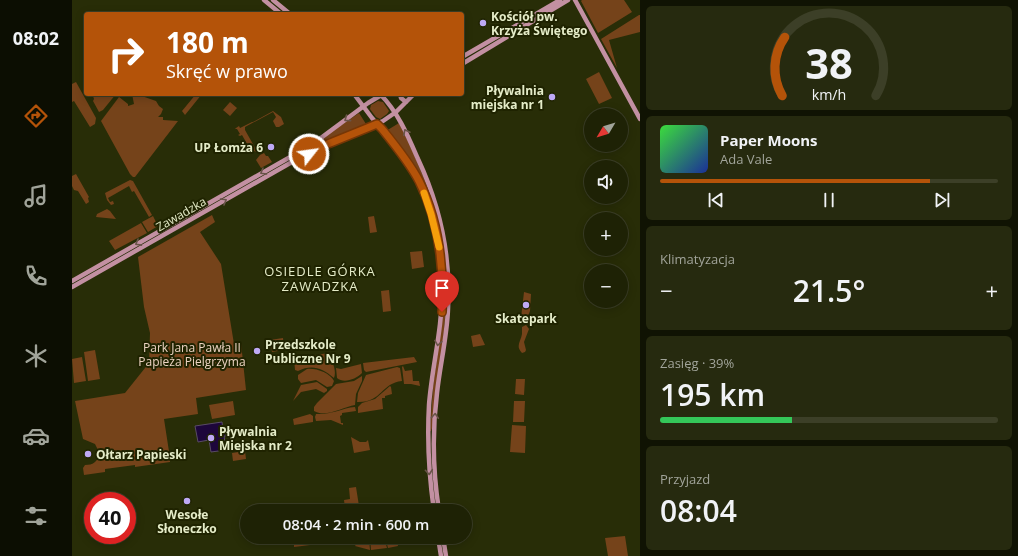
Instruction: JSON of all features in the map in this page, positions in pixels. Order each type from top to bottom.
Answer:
[{"type":"street","points":[[264,0],[279,12]]},
{"type":"street","points":[[273,0],[288,12]]},
{"type":"street","points":[[464,56],[560,0]]},
{"type":"street","points":[[464,63],[568,0]]},
{"type":"street","points":[[575,0],[640,119]]},
{"type":"street","points":[[486,43],[489,48]]},
{"type":"street","points":[[480,47],[483,52]]},
{"type":"street","points":[[355,96],[403,156],[419,182],[429,208],[439,248],[442,281],[442,312],[429,403],[428,437],[429,468],[433,504]]},
{"type":"street","points":[[308,150],[379,96]]},
{"type":"street","points":[[384,96],[396,112],[426,175],[438,211],[446,250],[448,321],[437,394],[434,428],[435,469],[438,504]]},
{"type":"street","points":[[400,96],[406,102]]},
{"type":"street","points":[[308,150],[308,156],[305,159],[298,155],[299,149],[301,148],[308,150],[377,124],[396,112],[412,96]]},
{"type":"street","name":"Zawadzka","points":[[72,280],[298,155]]},
{"type":"street","name":"Zawadzka","points":[[72,287],[298,155]]},
{"type":"street","points":[[439,544],[440,556]]},
{"type":"street","points":[[444,544],[446,556]]},
{"type":"green space","points":[[624,0],[632,12],[598,33],[581,1]]},
{"type":"green space","points":[[639,15],[640,32],[609,40],[617,68],[601,39]]},
{"type":"green space","points":[[599,72],[612,98],[599,104],[586,79]]},
{"type":"green space","points":[[76,82],[96,118],[95,124],[90,127],[74,101],[72,102],[72,84]]},
{"type":"green space","points":[[93,96],[114,96],[103,110],[99,112],[93,101]]},
{"type":"green space","points":[[132,96],[142,96],[156,101],[163,109],[158,117],[163,117],[163,120],[178,121],[135,177],[133,177],[101,121],[119,97],[128,104],[128,106],[134,104]]},
{"type":"green space","points":[[194,96],[200,96],[185,115],[182,111]]},
{"type":"green space","points":[[378,101],[383,102],[389,111],[380,119],[376,117],[370,109],[371,105]]},
{"type":"green space","points":[[230,102],[237,108],[230,116],[223,110]]},
{"type":"green space","points":[[273,111],[281,117],[284,124],[276,127],[273,121],[276,117],[273,112],[245,127],[245,130],[258,153],[250,149],[242,135],[238,135],[240,134],[237,129],[235,129],[239,126],[240,128],[253,122]]},
{"type":"green space","points":[[359,113],[366,124],[310,151],[308,149],[314,144]]},
{"type":"green space","points":[[399,123],[428,188],[423,186],[403,153],[386,131]]},
{"type":"green space","points":[[264,153],[272,162],[261,168],[256,160]]},
{"type":"green space","points":[[76,174],[89,197],[89,202],[86,204],[78,191],[74,190],[72,186],[72,176]]},
{"type":"green space","points":[[130,180],[133,181],[152,215],[149,217],[134,191],[132,192],[129,186],[108,198],[110,202],[113,201],[114,204],[111,205],[107,200],[105,193]]},
{"type":"green space","points":[[107,209],[116,219],[96,217],[97,214]]},
{"type":"green space","name":"Park Jana Pawła II Papieża Pielgrzyma","points":[[212,215],[215,222],[200,232],[221,264],[234,344],[241,343],[246,390],[196,398],[198,414],[164,419],[170,462],[135,467],[135,465],[105,469],[105,472],[84,475],[83,468],[85,465],[94,462],[98,459],[100,454],[95,444],[83,439],[75,401],[125,393],[149,363],[150,333],[144,307],[138,257]]},
{"type":"green space","points":[[153,216],[158,226],[148,232],[142,222]]},
{"type":"green space","points":[[374,216],[377,232],[370,233],[368,217]]},
{"type":"green space","points":[[141,223],[147,233],[115,250],[109,241]]},
{"type":"green space","points":[[439,238],[441,238],[444,257],[446,294],[435,416],[433,426],[430,431],[433,387],[442,321]]},
{"type":"green space","points":[[422,251],[424,267],[412,269],[410,252]]},
{"type":"green space","points":[[389,290],[391,311],[383,312],[381,291]]},
{"type":"green space","name":"Skatepark","points":[[524,292],[531,294],[530,311],[528,316],[521,318]]},
{"type":"green space","points":[[526,325],[529,329],[524,342],[526,350],[522,353],[519,346],[522,327]]},
{"type":"green space","points":[[480,334],[485,345],[473,347],[471,336]]},
{"type":"green space","points":[[283,338],[284,350],[272,352],[270,340]]},
{"type":"green space","points":[[95,350],[100,379],[88,381],[84,352]]},
{"type":"green space","points":[[328,353],[334,369],[334,378],[317,368],[308,368],[298,371],[295,370],[294,359]]},
{"type":"green space","points":[[82,357],[86,381],[74,383],[72,359]]},
{"type":"green space","points":[[414,357],[417,362],[366,372],[364,370],[363,363]]},
{"type":"green space","points":[[361,364],[362,373],[357,377],[346,381],[337,378],[336,368],[341,369]]},
{"type":"green space","points":[[403,366],[405,371],[412,370],[413,381],[419,381],[420,386],[404,384]]},
{"type":"green space","points":[[397,367],[400,368],[402,381],[390,385],[372,399],[357,402],[358,393],[366,375]]},
{"type":"green space","points":[[307,369],[318,370],[326,373],[334,381],[332,386],[327,387],[316,380],[301,383],[298,379],[298,375]]},
{"type":"green space","points":[[362,376],[362,381],[356,394],[355,405],[329,413],[319,413],[314,411],[314,407],[317,403],[336,384],[354,381]]},
{"type":"green space","points":[[516,379],[525,379],[524,395],[515,394]]},
{"type":"green space","points":[[317,382],[327,389],[327,391],[324,393],[316,389],[301,392],[293,401],[301,385]]},
{"type":"green space","points":[[390,386],[392,394],[382,398],[383,409],[358,413],[358,407],[362,403],[375,399]]},
{"type":"green space","points":[[233,401],[235,415],[212,419],[209,405]]},
{"type":"green space","points":[[514,401],[525,401],[524,422],[513,422]]},
{"type":"green space","points":[[355,407],[356,411],[342,413],[340,416],[341,423],[343,423],[343,425],[331,420],[316,421],[316,414]]},
{"type":"green space","points":[[310,414],[313,416],[313,422],[294,425],[293,419]]},
{"type":"green space","points":[[512,425],[526,426],[525,453],[510,452]]},
{"type":"green space","points":[[351,437],[360,442],[366,442],[368,440],[370,450],[354,453]]},
{"type":"green space","points":[[245,451],[246,459],[233,461],[232,453]]},
{"type":"green space","points":[[356,487],[359,504],[344,504],[344,500],[350,499],[349,488]]},
{"type":"green space","points":[[625,536],[628,556],[608,556],[605,538]]},
{"type":"green space","points":[[295,544],[318,544],[294,547]]},
{"type":"green space","points":[[356,544],[369,544],[370,550],[355,546]]},
{"type":"green space","points":[[370,544],[386,544],[387,548],[371,550]]},
{"type":"green space","points":[[387,544],[398,544],[398,546],[388,548]]},
{"type":"shaded area","name":"Pływalnia Miejska nr 2","points":[[222,422],[223,431],[225,431],[226,436],[224,436],[226,450],[211,452],[209,440],[198,442],[195,426]]},
{"type":"slow traffic","points":[[424,193],[439,247]]},
{"type":"place","name":"Kościół pw. Krzyża Świętego","points":[[483,23]]},
{"type":"place","name":"Pływalnia miejska nr 1","points":[[552,97]]},
{"type":"place","name":"UP Łomża 6","points":[[271,147]]},
{"type":"place","name":"Skatepark","points":[[526,305]]},
{"type":"place","name":"Przedszkole Publiczne Nr 9","points":[[257,351]]},
{"type":"place","name":"Pływalnia Miejska nr 2","points":[[211,438]]},
{"type":"place","name":"Ołtarz Papieski","points":[[88,454]]},
{"type":"place","name":"Wesołe Słoneczko","points":[[187,501]]},
{"type":"district","name":"OSIEDLE GÓRKA ZAWADZKA","points":[[320,278]]},
{"type":"route","points":[[309,154],[309,152],[313,150],[377,124],[382,129],[409,164],[427,201],[439,248],[442,281],[442,312]]}]
